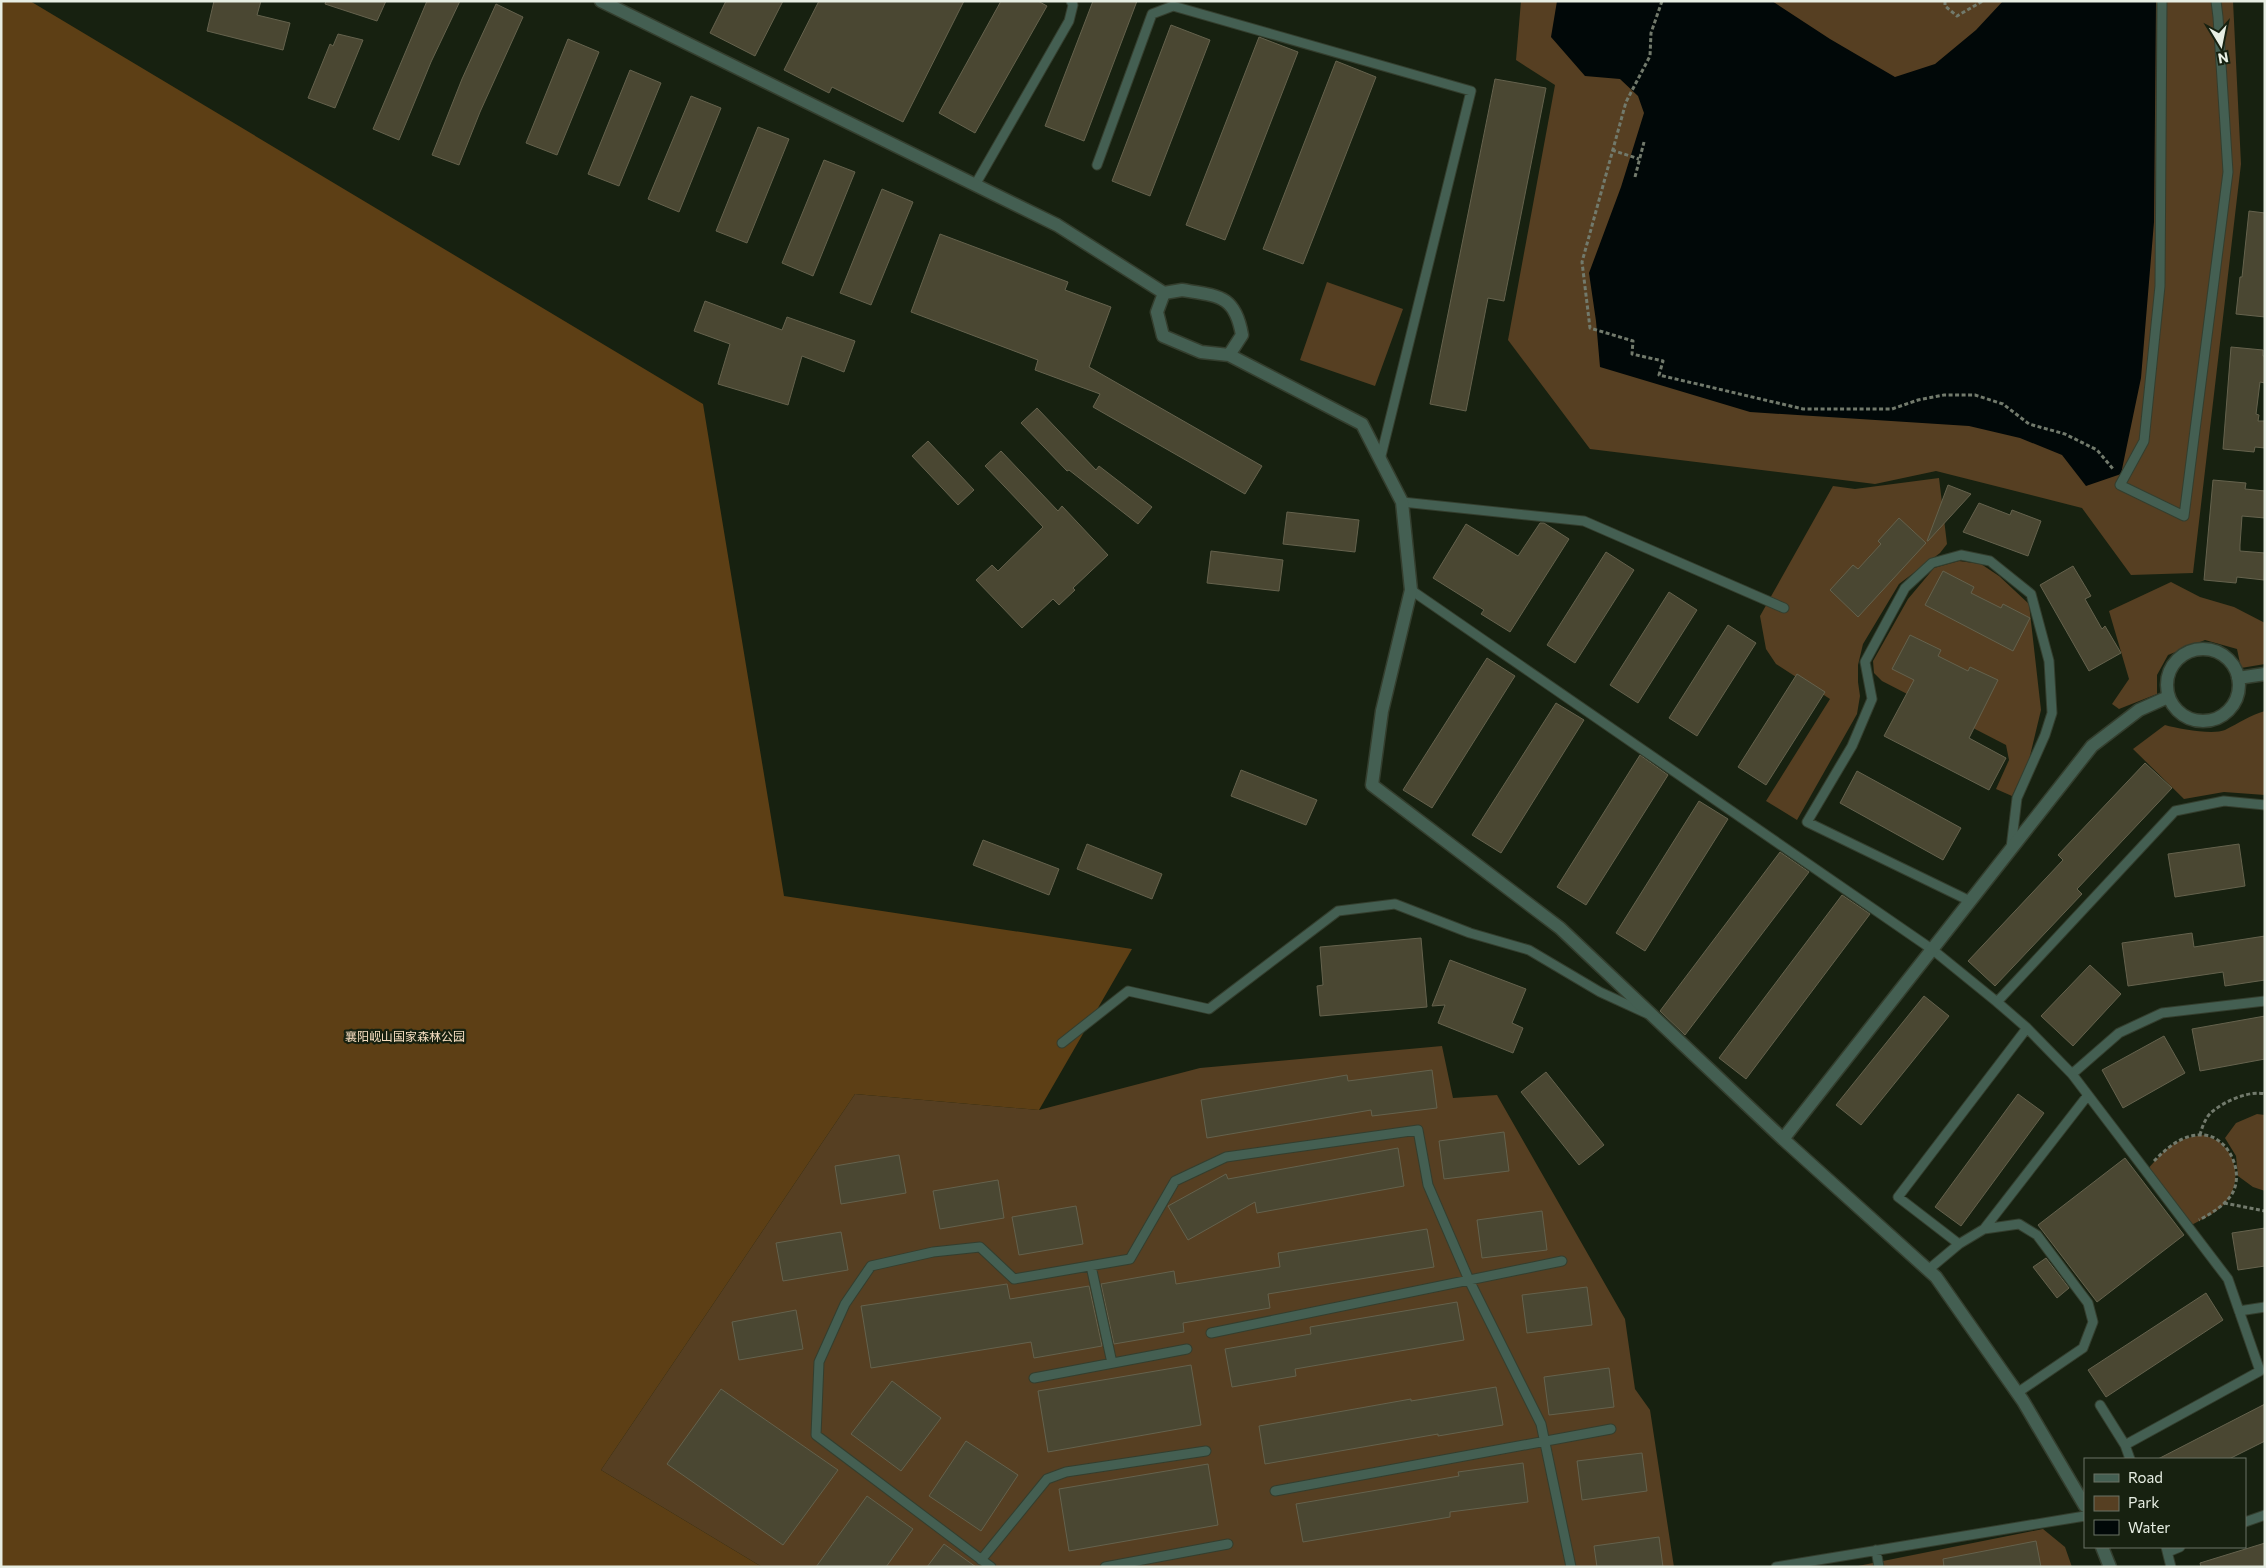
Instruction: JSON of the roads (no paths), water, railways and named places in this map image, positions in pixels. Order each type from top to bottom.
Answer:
[{"type":"street","points":[[606,2],[1056,225],[1164,292],[1182,290],[1207,294],[1229,302],[1238,316],[1242,335],[1229,355]]},
{"type":"street","points":[[1164,292],[1157,312],[1163,336],[1201,352],[1229,355],[1362,424],[1402,502],[1411,590],[1382,710],[1372,785],[1560,928],[1783,1138],[1936,1277],[2017,1393],[2084,1504]]},
{"type":"street","points":[[2197,649],[2210,650],[2222,654],[2231,662],[2238,678],[2238,697],[2224,715],[2214,720],[2203,722],[2191,720],[2181,715],[2173,707],[2168,697],[2166,684],[2168,672],[2175,661],[2185,653],[2197,649]]},
{"type":"street","points":[[2238,678],[2265,674]]},
{"type":"street","points":[[1783,1138],[1934,950],[2092,746],[2139,710],[2168,697]]},
{"type":"street","points":[[2102,1548],[2110,1567]]},
{"type":"lane","points":[[975,185],[1069,21],[1073,5],[1071,1]]},
{"type":"lane","points":[[2162,1],[2160,286],[2144,441],[2120,485],[2184,516],[2228,172],[2216,1]]},
{"type":"lane","points":[[1097,165],[1152,14],[1173,6],[1471,91],[1380,460]]},
{"type":"lane","points":[[1402,502],[1584,521],[1784,608]]},
{"type":"lane","points":[[1970,902],[1807,822],[1852,746],[1872,699],[1865,662],[1905,588],[1932,563],[1960,554],[1990,561],[2031,594],[2049,661],[2052,713],[2045,735],[2017,798],[2012,848]]},
{"type":"lane","points":[[1411,590],[1934,950],[2027,1028],[2072,1074],[2228,1279],[2260,1371],[2265,1380]]},
{"type":"lane","points":[[1997,1002],[2175,811],[2224,801],[2265,805]]},
{"type":"lane","points":[[1062,1043],[1128,991],[1209,1009],[1338,911],[1395,904],[1470,932],[1529,950],[1600,992],[1655,1017]]},
{"type":"lane","points":[[2072,1074],[2119,1033],[2162,1013],[2265,1001]]},
{"type":"lane","points":[[1959,1244],[1898,1197],[2027,1028]]},
{"type":"lane","points":[[1928,1270],[1959,1244],[1984,1229],[2088,1095]]},
{"type":"lane","points":[[991,1567],[816,1435],[819,1362],[845,1304],[871,1266],[933,1252],[980,1247],[1014,1279],[1130,1259],[1175,1181],[1226,1157],[1418,1130],[1428,1185],[1469,1280],[1541,1424],[1571,1567]]},
{"type":"lane","points":[[1984,1229],[2018,1224],[2037,1235],[2088,1303],[2093,1322],[2083,1348],[2017,1393]]},
{"type":"lane","points":[[1211,1333],[1562,1261]]},
{"type":"lane","points":[[1091,1266],[1112,1364]]},
{"type":"lane","points":[[2240,1311],[2265,1306]]},
{"type":"lane","points":[[1034,1378],[1187,1350]]},
{"type":"lane","points":[[2125,1445],[2260,1371]]},
{"type":"lane","points":[[2100,1405],[2125,1445],[2130,1458]]},
{"type":"lane","points":[[1275,1491],[1611,1429]]},
{"type":"lane","points":[[981,1560],[1047,1478],[1066,1472],[1206,1450]]},
{"type":"lane","points":[[2246,1522],[2265,1515]]},
{"type":"lane","points":[[1776,1567],[2084,1516]]},
{"type":"lane","points":[[1105,1567],[1228,1544]]},
{"type":"lane","points":[[2167,1549],[2171,1567]]},
{"type":"lane","points":[[1876,1550],[1879,1567]]},
{"type":"water","points":[[1557,1],[1772,1],[1830,39],[1895,77],[1935,64],[1976,30],[2003,1],[2156,1],[2154,222],[2141,378],[2121,474],[2086,486],[2062,455],[2020,438],[1969,426],[1750,412],[1600,367],[1589,273],[1621,187],[1644,113],[1638,96],[1620,79],[1585,76],[1551,37]]},
{"type":"park label","name":"襄阳岘山国家森林公园","points":[[405,1037]]}]
